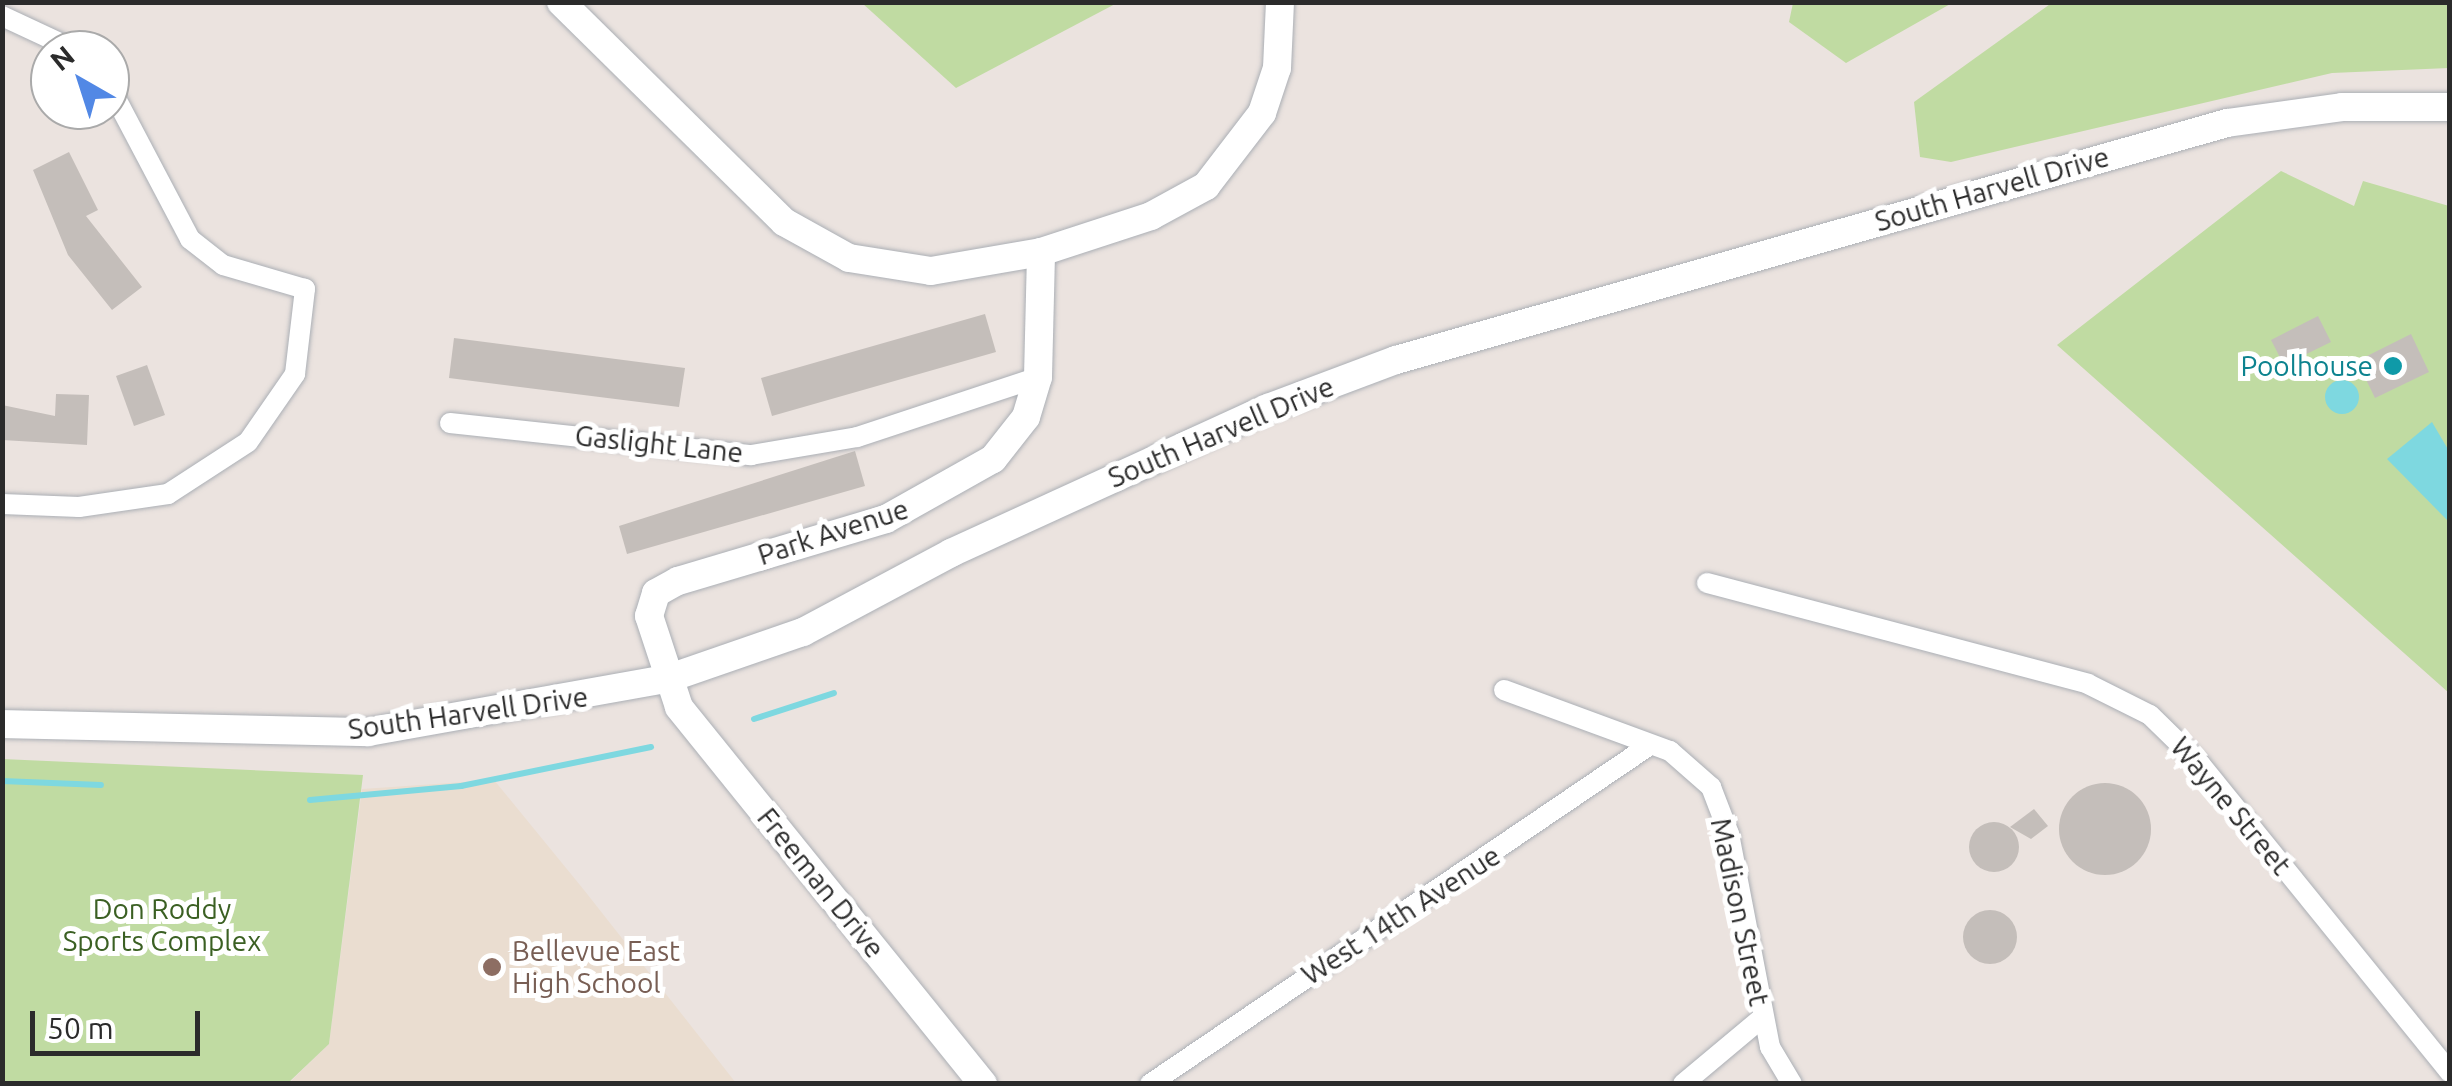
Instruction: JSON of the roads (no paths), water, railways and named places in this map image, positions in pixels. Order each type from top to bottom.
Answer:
[{"type":"main road","points":[[561,2],[743,187],[824,247],[931,271],[1042,252],[1151,216],[1229,164],[1270,94],[1280,2]]},
{"type":"main road","name":"South Harvell Drive","points":[[2,724],[368,732],[667,679],[802,632],[951,552],[1268,408],[1396,360],[2227,123],[2342,107],[2450,106]]},
{"type":"main road","name":"Park Avenue","points":[[667,679],[651,635],[656,594],[886,519],[958,484],[1013,438],[1038,377],[1042,252]]},
{"type":"main road","name":"Freeman Drive","points":[[667,679],[679,707],[983,1084]]},
{"type":"street","points":[[2,16],[32,30]]},
{"type":"street","points":[[2,504],[79,507],[168,494],[248,442],[295,374],[305,289],[223,265],[190,239],[130,125]]},
{"type":"street","name":"Gaslight Lane","points":[[450,423],[750,455],[857,437],[1038,377]]},
{"type":"street","name":"Wayne Street","points":[[1707,584],[2088,684],[2150,715],[2201,765],[2450,1073]]},
{"type":"street","name":"Madison Street","points":[[1504,690],[1696,766],[1711,787],[1729,834],[1762,1018],[1792,1084]]},
{"type":"street","name":"West 14th Avenue","points":[[1150,1084],[1650,745]]},
{"type":"street","points":[[1683,1084],[1762,1018]]},
{"type":"water","points":[[2342,380],[2354,385],[2359,397],[2354,409],[2342,414],[2330,409],[2325,397],[2330,385]]},
{"type":"water","points":[[2432,422],[2449,451],[2449,522],[2387,459]]},
{"type":"waterway","points":[[754,719],[834,693]]},
{"type":"waterway","points":[[310,800],[461,786],[651,747]]},
{"type":"waterway","points":[[2,781],[101,785]]},
{"type":"place","name":"Poolhouse","points":[[2393,366]]},
{"type":"place","name":"Bellevue East High School","points":[[492,967]]},
{"type":"park label","name":"Don Roddy Sports Complex","points":[[162,925]]}]
